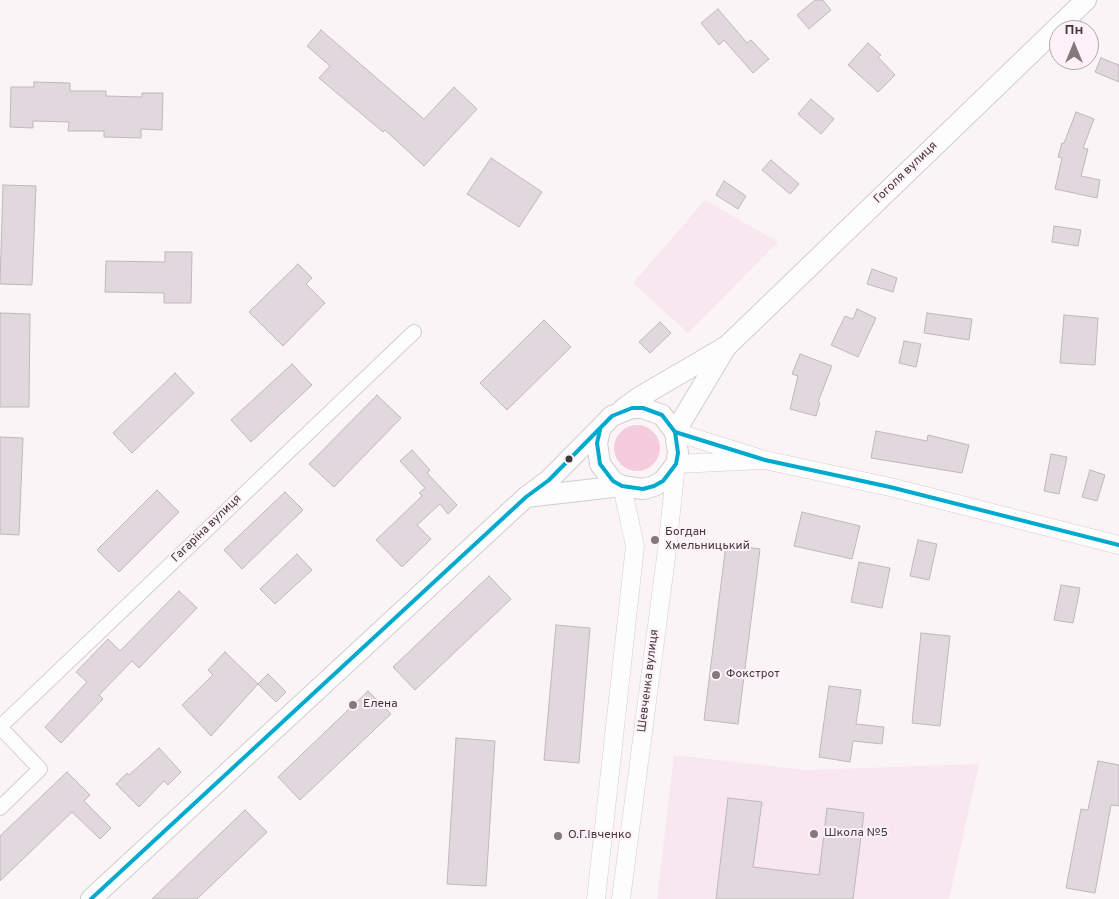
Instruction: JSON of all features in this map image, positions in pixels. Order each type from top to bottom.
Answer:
[{"type":"main road","name":"Гоголя вулиця","points":[[91,899],[526,497],[549,480],[612,416],[622,411],[638,398],[727,346],[1086,0]]},
{"type":"main road","name":"Гоголя вулиця","points":[[676,432],[727,346]]},
{"type":"main road","points":[[526,497],[622,486],[643,489],[654,486],[667,477],[676,464],[678,453],[676,432],[666,419],[653,410],[632,408],[622,411]]},
{"type":"main road","points":[[600,430],[597,443],[600,464],[613,481],[622,486]]},
{"type":"street","name":"Гагаріна вулиця","points":[[0,808],[40,769],[0,727],[414,332]]},
{"type":"street","points":[[676,432],[765,460],[890,487],[1119,545]]},
{"type":"street","points":[[676,464],[765,460]]},
{"type":"street","name":"Шевченка вулиця","points":[[621,899],[667,550],[676,464]]},
{"type":"street","points":[[596,899],[635,546],[622,486]]},
{"type":"shaded area","points":[[705,200],[778,242],[688,333],[633,283]]},
{"type":"shaded area","points":[[642,425],[654,431],[659,439],[659,457],[654,465],[646,470],[632,471],[620,465],[615,457],[614,443],[620,431],[628,426]]},
{"type":"shaded area","name":"Школа №5","points":[[674,755],[806,770],[979,764],[949,899],[657,899]]},
{"type":"building","points":[[815,0],[823,0],[831,10],[809,29],[797,15]]},
{"type":"building","points":[[718,9],[747,43],[751,40],[769,59],[753,73],[724,40],[719,45],[701,23]]},
{"type":"building","points":[[321,30],[424,119],[454,87],[477,109],[424,166],[385,130],[383,132],[319,78],[330,66],[307,46]]},
{"type":"building","points":[[868,43],[881,55],[878,57],[895,75],[878,92],[848,65]]},
{"type":"building","points":[[1101,58],[1119,65],[1119,82],[1095,72],[1099,70]]},
{"type":"building","points":[[34,82],[70,83],[70,91],[106,91],[106,96],[142,97],[142,93],[163,93],[162,130],[141,129],[141,138],[104,137],[104,131],[68,131],[69,122],[33,121],[33,128],[10,127],[11,87],[34,87]]},
{"type":"building","points":[[811,99],[834,119],[821,134],[798,114]]},
{"type":"building","points":[[1076,112],[1094,119],[1083,148],[1088,149],[1081,176],[1100,180],[1097,198],[1055,189],[1062,158],[1058,157]]},
{"type":"building","points":[[491,158],[542,192],[519,227],[467,194]]},
{"type":"building","points":[[771,160],[799,184],[790,194],[762,170]]},
{"type":"building","points":[[724,181],[746,196],[738,209],[716,195]]},
{"type":"building","points":[[3,185],[36,186],[32,285],[0,284]]},
{"type":"building","points":[[1054,226],[1081,230],[1078,246],[1052,242]]},
{"type":"building","points":[[165,252],[192,252],[191,303],[164,303],[164,293],[105,292],[106,261],[165,262]]},
{"type":"building","points":[[298,264],[312,278],[306,284],[325,303],[283,346],[249,312]]},
{"type":"building","points":[[872,269],[897,278],[893,292],[867,284]]},
{"type":"building","points":[[857,309],[876,318],[858,357],[831,345],[845,316],[853,319]]},
{"type":"building","points":[[0,313],[30,314],[29,407],[0,407]]},
{"type":"building","points":[[927,313],[972,319],[969,340],[924,333]]},
{"type":"building","points":[[1064,315],[1098,318],[1095,365],[1060,363]]},
{"type":"building","points":[[544,320],[571,347],[507,410],[480,383]]},
{"type":"building","points":[[660,322],[671,333],[650,353],[639,342]]},
{"type":"building","points":[[904,341],[921,344],[916,367],[899,363]]},
{"type":"building","points":[[800,354],[832,366],[818,402],[820,403],[816,416],[790,409],[798,376],[792,374]]},
{"type":"building","points":[[292,364],[312,385],[251,442],[231,420]]},
{"type":"building","points":[[175,373],[194,393],[132,453],[113,433]]},
{"type":"building","points":[[377,395],[401,418],[334,487],[309,464]]},
{"type":"building","points":[[876,431],[927,441],[928,435],[969,445],[962,473],[871,458]]},
{"type":"building","points":[[0,437],[23,438],[19,535],[0,534]]},
{"type":"building","points":[[412,450],[430,470],[427,473],[457,505],[448,514],[440,504],[417,525],[431,539],[402,567],[376,540],[422,496],[419,493],[425,488],[400,461]]},
{"type":"building","points":[[1051,454],[1067,457],[1059,494],[1044,491]]},
{"type":"building","points":[[1090,470],[1105,475],[1097,501],[1082,497]]},
{"type":"building","points":[[157,490],[179,512],[119,572],[97,550]]},
{"type":"building","points":[[285,492],[303,510],[242,569],[224,550]]},
{"type":"building","points":[[802,512],[860,526],[852,559],[794,546]]},
{"type":"building","points":[[918,540],[937,544],[929,580],[910,576]]},
{"type":"building","points":[[726,544],[760,549],[738,724],[704,720]]},
{"type":"building","points":[[297,554],[312,570],[275,604],[260,589]]},
{"type":"building","points":[[859,562],[890,568],[882,608],[851,602]]},
{"type":"building","points":[[489,576],[511,599],[415,690],[393,667]]},
{"type":"building","points":[[1061,585],[1080,588],[1073,623],[1054,620]]},
{"type":"building","points":[[179,591],[197,608],[139,668],[132,661],[99,695],[103,699],[61,743],[45,727],[87,682],[76,672],[108,639],[120,651]]},
{"type":"building","points":[[556,625],[590,628],[579,763],[544,760]]},
{"type":"building","points":[[921,633],[950,636],[940,726],[912,723]]},
{"type":"building","points":[[225,652],[258,684],[211,736],[182,705],[213,675],[208,670]]},
{"type":"building","points":[[268,674],[286,692],[276,702],[258,684]]},
{"type":"building","points":[[829,686],[861,690],[856,724],[884,727],[882,744],[853,741],[850,762],[819,757]]},
{"type":"building","points":[[368,691],[391,714],[300,800],[278,777]]},
{"type":"building","points":[[456,738],[495,741],[486,886],[447,884]]},
{"type":"building","points":[[159,748],[181,772],[168,785],[164,781],[139,807],[116,784]]},
{"type":"building","points":[[1098,761],[1119,765],[1119,806],[1111,805],[1095,893],[1066,888],[1081,809],[1088,810]]},
{"type":"building","points":[[67,772],[90,795],[84,801],[111,828],[100,839],[72,812],[0,881],[0,836]]},
{"type":"building","points":[[728,798],[762,802],[753,867],[819,875],[827,808],[864,813],[853,899],[716,899]]},
{"type":"building","points":[[245,810],[267,832],[197,899],[152,899]]},
{"type":"transit line","points":[[91,899],[526,497],[549,480],[612,416],[632,408],[643,408],[662,415],[675,432],[678,453],[676,464],[663,481],[654,486],[643,489],[622,486],[613,481],[600,464],[597,443],[600,430]]},
{"type":"transit line","points":[[675,432],[765,460],[890,487],[1119,545]]},
{"type":"place","name":"Богдан Хмельницький","points":[[655,540]]},
{"type":"place","name":"Фокстрот","points":[[716,675]]},
{"type":"place","name":"Елена","points":[[353,705]]},
{"type":"place","name":"Школа №5","points":[[814,834]]},
{"type":"place","name":"О.Г.Івченко","points":[[558,836]]}]
